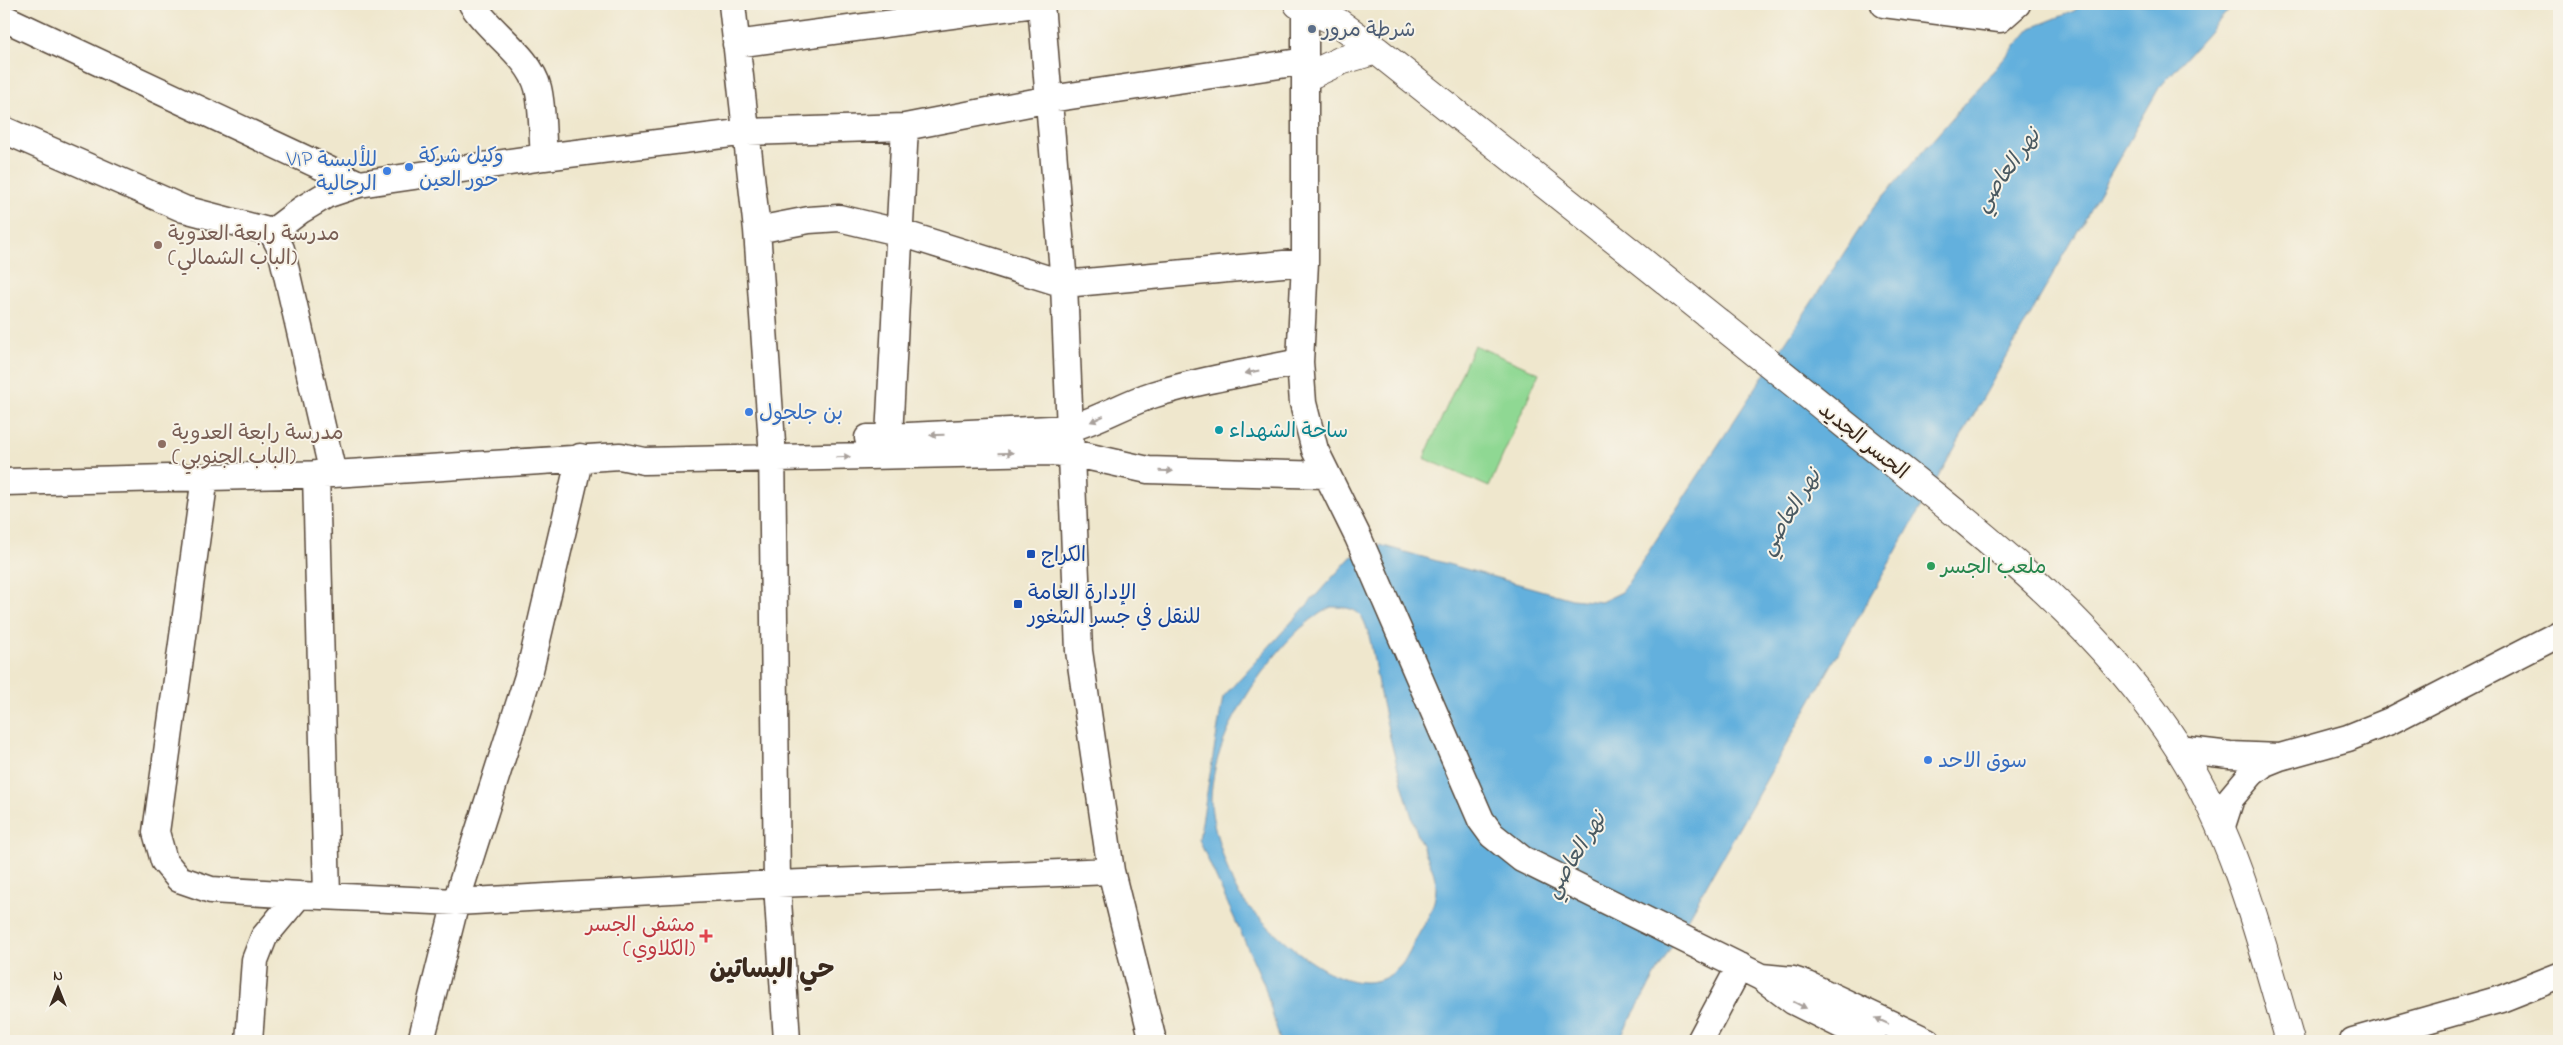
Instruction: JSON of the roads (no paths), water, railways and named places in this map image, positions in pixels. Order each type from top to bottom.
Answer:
[{"type":"main road","name":"الجسر الجديد","points":[[1303,4],[1339,23],[1376,50],[1740,339],[1988,540],[2059,602],[2092,636],[2128,680],[2179,749],[2221,829],[2243,881],[2290,1041]]},
{"type":"main road","points":[[1306,69],[1376,50]]},
{"type":"street","points":[[472,4],[478,14],[524,62],[538,86],[544,157]]},
{"type":"street","points":[[732,4],[758,230],[772,450],[777,884],[787,1041]]},
{"type":"street","points":[[736,44],[1031,4],[1050,99],[1064,284],[1079,651],[1110,871],[1153,1041]]},
{"type":"street","points":[[1303,4],[1306,69],[1305,262],[1300,362],[1306,412],[1315,450],[1358,537],[1472,802],[1492,835],[1522,860],[1750,971],[1793,1001],[1873,1041]]},
{"type":"street","points":[[1884,4],[2000,19],[2017,4]]},
{"type":"street","points":[[4,18],[359,184]]},
{"type":"street","points":[[272,232],[301,210],[326,195],[359,184],[544,157],[747,132],[905,127],[1050,99],[1306,69]]},
{"type":"street","points":[[889,438],[898,232],[905,127]]},
{"type":"street","points":[[4,130],[184,209],[272,232],[281,249],[324,474],[327,896]]},
{"type":"street","points":[[758,230],[809,220],[840,218],[898,232],[1064,284],[1305,262]]},
{"type":"street","points":[[772,450],[1071,441],[1099,419],[1126,404],[1178,387],[1300,362]]},
{"type":"street","points":[[4,482],[324,474],[580,457],[620,456],[644,461],[889,438],[1071,441],[1148,470],[1327,475]]},
{"type":"street","points":[[421,1041],[456,902],[530,670],[580,457]]},
{"type":"street","points":[[205,476],[156,832],[164,861],[179,879],[211,890],[456,902],[777,884],[1110,871]]},
{"type":"street","points":[[2221,829],[2228,806],[2241,785],[2259,768],[2280,757],[2348,738],[2390,721],[2559,634]]},
{"type":"street","points":[[2179,749],[2230,755],[2280,757]]},
{"type":"street","points":[[248,1041],[256,960],[264,936],[299,895]]},
{"type":"street","points":[[1700,1041],[1750,971]]},
{"type":"street","points":[[1750,971],[1808,985],[1927,1041]]},
{"type":"street","points":[[2353,1041],[2501,999],[2559,976]]},
{"type":"water","name":"نهر العاصي","points":[[2083,4],[2234,4],[2159,88],[1618,1041],[1280,1041],[1264,984],[1199,840],[1223,697],[1351,557],[1380,545],[1572,599],[1601,602],[1622,592],[1874,207],[2031,28],[2074,11]],"holes":[[[1331,607],[1347,608],[1355,611],[1364,622],[1370,640],[1377,682],[1400,777],[1418,837],[1431,866],[1436,887],[1432,908],[1402,964],[1387,977],[1371,982],[1353,981],[1335,975],[1318,966],[1273,931],[1250,908],[1238,893],[1230,877],[1216,831],[1211,805],[1212,782],[1221,749],[1234,717],[1243,702],[1269,664],[1292,636],[1310,620]]]},
{"type":"place","name":"شرطة مرور","points":[[1312,29]]},
{"type":"place","name":"وكيل شركة حور العين","points":[[409,167]]},
{"type":"place","name":"VIP للألبسة الرجالية","points":[[387,171]]},
{"type":"place","name":"مدرسة رابعة العدوية (الباب الشمالي)","points":[[158,245]]},
{"type":"place","name":"بن جلجول","points":[[749,412]]},
{"type":"place","name":"ساحة الشهداء","points":[[1219,430]]},
{"type":"place","name":"مدرسة رابعة العدوية (الباب الجنوبي)","points":[[162,444]]},
{"type":"place","name":"الكراج","points":[[1031,554]]},
{"type":"place","name":"ملعب الجسر","points":[[1931,566]]},
{"type":"place","name":"الإدارة العامة للنقل في جسر الشغور","points":[[1018,604]]},
{"type":"place","name":"سوق الاحد","points":[[1928,760]]},
{"type":"place","name":"مشفى الجسر (الكلاوي)","points":[[706,936]]},
{"type":"district","name":"حي البساتين","points":[[772,968]]}]
